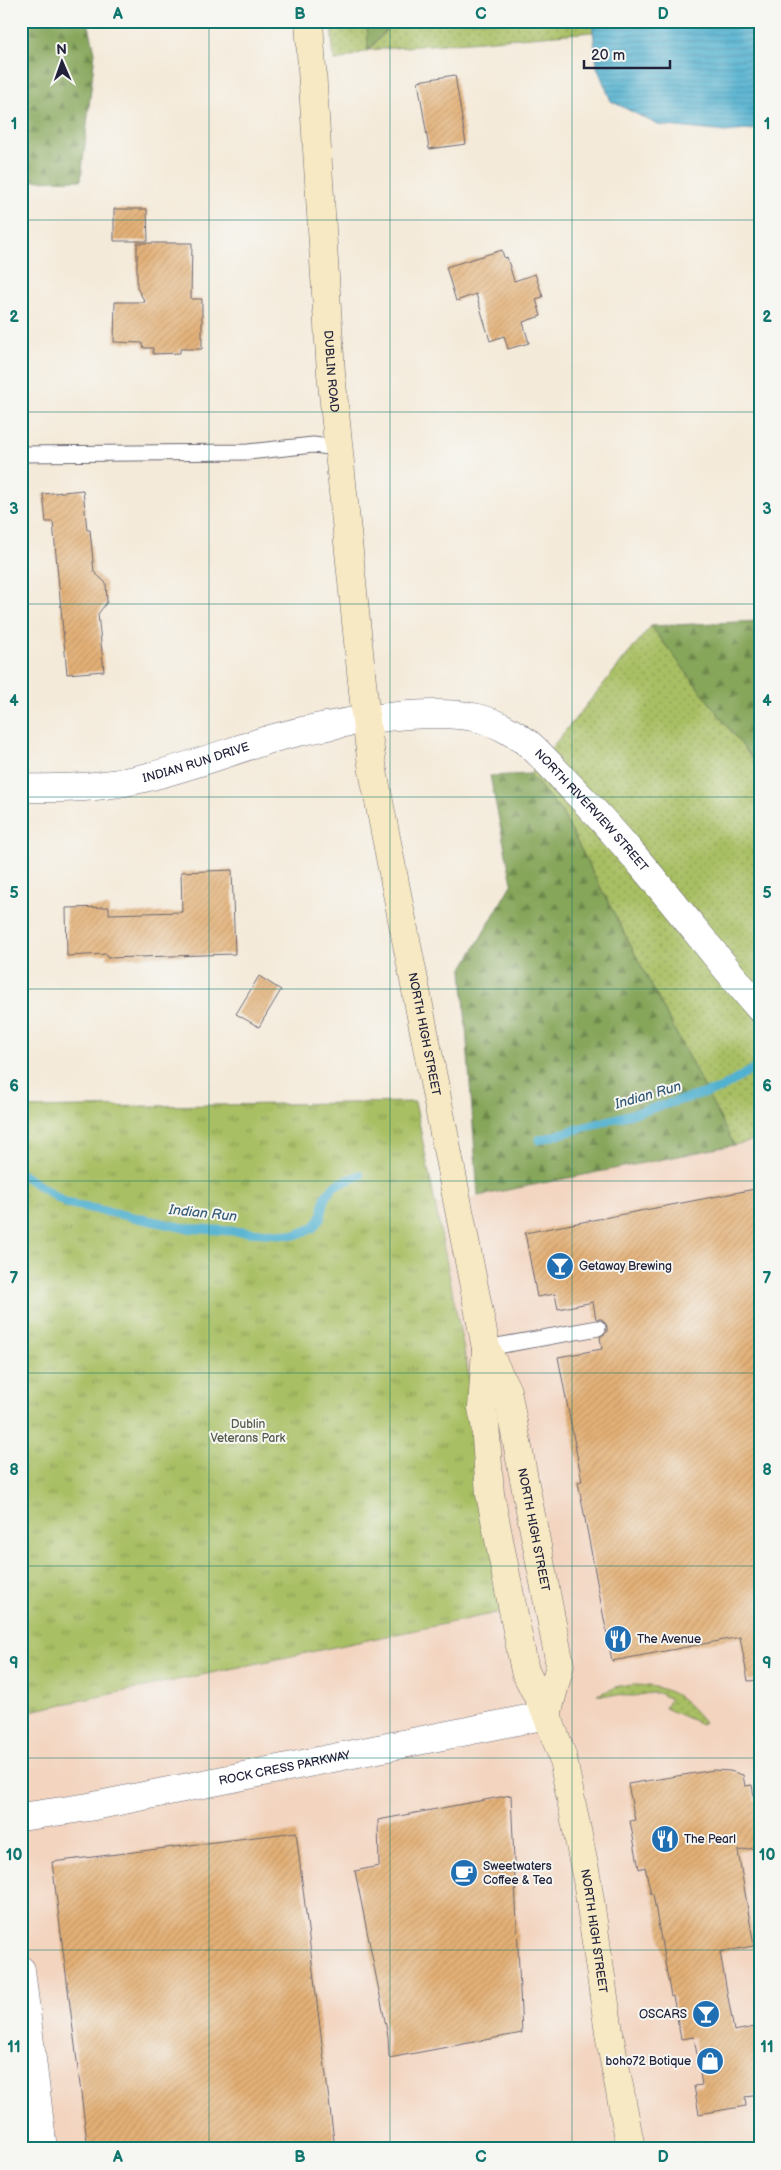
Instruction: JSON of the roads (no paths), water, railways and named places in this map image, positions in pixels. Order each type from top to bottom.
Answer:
[{"type":"main road","name":"DUBLIN ROAD","points":[[309,21],[338,448],[366,721]]},
{"type":"main road","name":"NORTH HIGH STREET","points":[[366,721],[373,771],[486,1348],[482,1408],[485,1423],[490,1494],[525,1671],[547,1715],[562,1755],[587,1880],[610,2039],[631,2149]]},
{"type":"main road","name":"NORTH HIGH STREET","points":[[486,1348],[507,1391],[560,1665],[547,1715]]},
{"type":"street","name":"NORTH RIVERVIEW STREET","points":[[366,721],[422,714],[451,714],[479,718],[504,728],[529,744],[607,823],[752,999]]},
{"type":"street","name":"INDIAN RUN DRIVE","points":[[21,788],[96,786],[134,780],[179,769],[275,738],[366,721]]},
{"type":"street","name":"ROCK CRESS PARKWAY","points":[[21,1817],[89,1807],[547,1715]]},
{"type":"street","points":[[21,1970],[43,2149]]},
{"type":"lane","points":[[21,454],[248,452],[313,445],[338,448]]},
{"type":"lane","points":[[486,1348],[598,1328]]},
{"type":"water","points":[[592,21],[760,21],[760,129],[725,132],[658,125],[611,101],[597,67]]},
{"type":"waterway","name":"Indian Run","points":[[539,1140],[720,1089],[760,1065]]},
{"type":"waterway","name":"Indian Run","points":[[21,1174],[66,1203],[185,1228],[295,1235],[313,1228],[321,1218],[325,1197],[334,1186],[360,1175]]},
{"type":"place","name":"Getaway Brewing","points":[[560,1266]]},
{"type":"place","name":"The Avenue","points":[[618,1639]]},
{"type":"place","name":"The Pearl","points":[[665,1839]]},
{"type":"place","name":"Sweetwaters Coffee & Tea","points":[[464,1873]]},
{"type":"place","name":"OSCARS","points":[[706,2014]]},
{"type":"place","name":"boho72 Botique","points":[[710,2061]]},
{"type":"park label","name":"Dublin Veterans Park","points":[[248,1431]]}]
